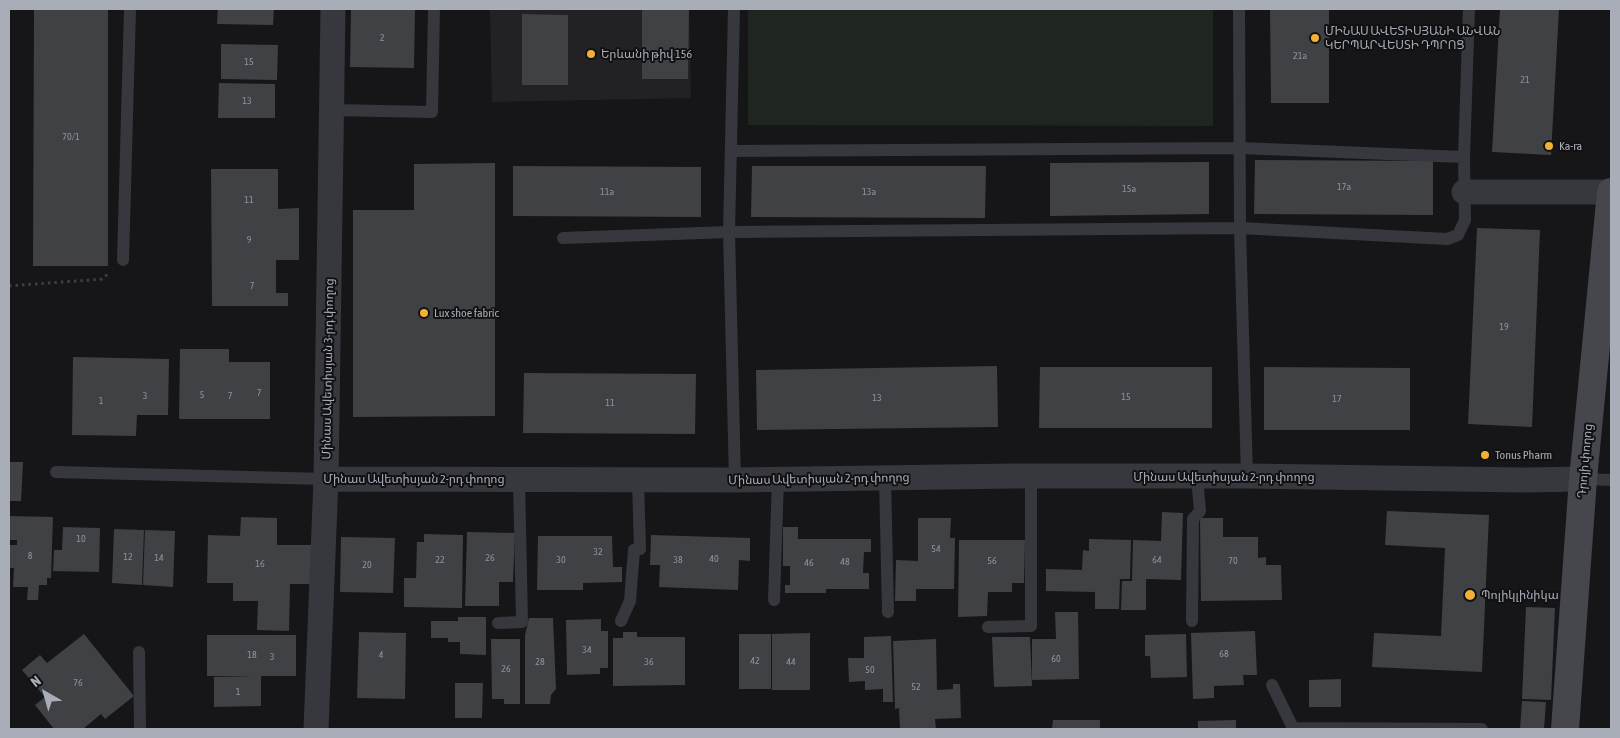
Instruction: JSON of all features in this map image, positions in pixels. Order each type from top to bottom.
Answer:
[{"type":"street","name":"Մինաս Ավետիսյան 3-րդ փողոց","points":[[316,729],[326,479],[334,9]]},
{"type":"street","points":[[1464,192],[1611,192]]},
{"type":"street","name":"Դրոյի փողոց","points":[[1579,729],[1597,479],[1611,192]]},
{"type":"street","name":"Դրոյի փողոց","points":[[1565,729],[1597,479],[1611,344]]},
{"type":"street","name":"Մինաս Ավետիսյան 2-րդ փողոց","points":[[326,479],[735,480],[1031,476],[1597,479]]},
{"type":"lane","points":[[123,260],[130,9]]},
{"type":"lane","points":[[332,110],[432,112],[434,9]]},
{"type":"lane","points":[[734,9],[729,232],[735,480]]},
{"type":"lane","points":[[1240,9],[1240,228],[1246,476]]},
{"type":"lane","points":[[563,238],[729,232],[1240,228],[1447,239],[1458,234],[1466,220],[1464,158],[1469,9]]},
{"type":"lane","points":[[730,151],[1240,148],[1464,158]]},
{"type":"lane","name":"Մինաս Ավետիսյան 2-րդ փողոց","points":[[56,472],[326,479]]},
{"type":"lane","points":[[988,627],[1032,626],[1031,476]]},
{"type":"lane","points":[[1192,621],[1193,520],[1200,510],[1197,477]]},
{"type":"lane","points":[[885,478],[888,612]]},
{"type":"lane","points":[[498,623],[522,622],[519,479]]},
{"type":"lane","points":[[774,600],[778,479]]},
{"type":"lane","points":[[621,621],[630,600],[634,550],[640,549],[638,480]]},
{"type":"lane","points":[[139,652],[140,729]]},
{"type":"lane","points":[[1272,685],[1293,728],[1482,729]]},
{"type":"path","points":[[9,286],[102,279],[123,260]]},
{"type":"shaded area","name":"Երևանի թիվ 156","points":[[490,9],[689,9],[691,98],[492,102]]},
{"type":"shaded area","points":[[748,9],[1213,9],[1213,126],[748,125]]},
{"type":"building","points":[[34,9],[108,9],[108,266],[33,266]]},
{"type":"building","points":[[218,9],[274,9],[273,25],[217,24]]},
{"type":"building","points":[[351,9],[415,9],[414,68],[350,67]]},
{"type":"building","points":[[642,9],[689,9],[688,79],[642,79]]},
{"type":"building","points":[[1270,9],[1329,9],[1329,103],[1271,103]]},
{"type":"building","points":[[1500,9],[1559,9],[1551,155],[1492,152]]},
{"type":"building","points":[[522,14],[568,15],[568,85],[522,85]]},
{"type":"building","points":[[221,44],[278,45],[277,80],[221,79]]},
{"type":"building","points":[[219,83],[275,84],[275,118],[218,118]]},
{"type":"building","points":[[1255,160],[1433,161],[1433,215],[1254,214]]},
{"type":"building","points":[[1209,162],[1209,214],[1050,216],[1050,163]]},
{"type":"building","name":"Lux shoe fabric","points":[[495,163],[495,416],[353,417],[353,210],[414,210],[414,164]]},
{"type":"building","points":[[513,166],[701,167],[701,217],[513,216]]},
{"type":"building","points":[[752,166],[986,166],[985,218],[751,217]]},
{"type":"building","points":[[211,169],[278,169],[278,209],[299,208],[299,260],[276,260],[276,293],[288,293],[288,306],[212,306]]},
{"type":"building","points":[[1477,228],[1540,230],[1532,427],[1468,424]]},
{"type":"building","points":[[180,349],[229,349],[229,362],[270,362],[270,419],[179,419]]},
{"type":"building","points":[[73,357],[169,359],[168,415],[137,415],[136,436],[72,435]]},
{"type":"building","points":[[997,366],[998,427],[757,430],[756,370]]},
{"type":"building","points":[[1040,367],[1212,367],[1212,428],[1039,428]]},
{"type":"building","points":[[1264,367],[1410,368],[1410,430],[1264,430]]},
{"type":"building","points":[[524,373],[696,374],[695,434],[523,433]]},
{"type":"building","points":[[9,462],[23,462],[21,501],[9,501]]},
{"type":"building","points":[[1387,511],[1489,515],[1482,672],[1372,667],[1374,633],[1441,636],[1445,548],[1385,545]]},
{"type":"building","points":[[1162,512],[1183,513],[1181,580],[1146,579],[1146,610],[1121,610],[1122,581],[1132,581],[1133,540],[1161,541]]},
{"type":"building","points":[[9,516],[53,517],[51,578],[47,578],[47,585],[39,585],[38,600],[27,600],[28,587],[13,587],[14,568],[9,568],[9,545],[17,545],[17,540],[9,540]]},
{"type":"building","points":[[241,517],[277,518],[277,545],[314,545],[313,584],[290,584],[289,631],[257,630],[258,601],[233,601],[233,583],[207,583],[208,535],[240,536]]},
{"type":"building","points":[[918,518],[951,518],[950,538],[955,538],[954,589],[916,589],[916,601],[895,601],[896,560],[918,561]]},
{"type":"building","points":[[1200,518],[1223,518],[1223,537],[1258,537],[1258,558],[1266,557],[1266,565],[1281,565],[1282,600],[1201,601]]},
{"type":"building","points":[[63,527],[100,528],[99,572],[53,571],[54,550],[62,550]]},
{"type":"building","points":[[783,527],[798,527],[798,539],[871,539],[871,552],[864,552],[863,573],[869,573],[869,589],[826,589],[826,593],[785,593],[785,585],[790,585],[790,566],[783,566]]},
{"type":"building","points":[[114,529],[144,530],[142,585],[112,583]]},
{"type":"building","points":[[145,530],[175,531],[173,587],[143,585]]},
{"type":"building","points":[[467,532],[515,533],[513,582],[499,582],[499,606],[465,606]]},
{"type":"building","points":[[424,534],[463,535],[462,608],[404,607],[404,578],[416,578],[417,542],[424,542]]},
{"type":"building","points":[[651,535],[750,538],[750,561],[739,560],[738,590],[659,587],[660,565],[650,565]]},
{"type":"building","points":[[538,536],[612,536],[613,567],[622,567],[622,582],[583,583],[583,590],[537,590]]},
{"type":"building","points":[[341,537],[395,538],[393,593],[340,592]]},
{"type":"building","points":[[1089,539],[1131,540],[1130,579],[1120,579],[1119,609],[1095,609],[1095,592],[1046,591],[1046,569],[1082,570],[1083,550],[1089,551]]},
{"type":"building","points":[[959,540],[1025,540],[1024,583],[1012,583],[1012,592],[988,592],[987,616],[958,617]]},
{"type":"building","points":[[1526,607],[1555,608],[1551,700],[1522,699]]},
{"type":"building","points":[[1055,612],[1078,612],[1079,679],[1032,680],[1032,639],[1056,639]]},
{"type":"building","points":[[458,617],[486,617],[486,655],[460,654],[460,642],[448,642],[448,638],[431,638],[431,621],[458,621]]},
{"type":"building","points":[[529,618],[553,618],[556,689],[551,695],[550,704],[525,704],[525,635]]},
{"type":"building","points":[[601,619],[601,631],[608,631],[608,668],[600,668],[600,674],[567,675],[566,620]]},
{"type":"building","points":[[1255,631],[1257,675],[1243,675],[1244,685],[1214,686],[1214,698],[1193,699],[1191,633]]},
{"type":"building","points":[[359,632],[406,633],[405,699],[357,698]]},
{"type":"building","points":[[623,632],[637,632],[637,637],[685,637],[685,685],[613,686],[613,638],[623,638]]},
{"type":"building","points":[[810,633],[810,690],[772,690],[772,634]]},
{"type":"building","points":[[84,634],[134,696],[105,719],[101,714],[83,729],[54,729],[35,705],[45,697],[22,670],[40,655],[47,663]]},
{"type":"building","points":[[739,634],[771,634],[771,689],[739,689]]},
{"type":"building","points":[[1186,634],[1187,677],[1151,678],[1150,656],[1145,656],[1145,635]]},
{"type":"building","points":[[207,635],[296,635],[296,676],[261,676],[261,706],[214,707],[214,677],[254,676],[207,676]]},
{"type":"building","points":[[891,636],[893,702],[883,702],[883,689],[865,690],[865,681],[849,682],[848,658],[864,658],[864,637]]},
{"type":"building","points":[[992,637],[1030,637],[1032,686],[994,687]]},
{"type":"building","points":[[491,639],[520,639],[520,704],[504,704],[504,699],[492,699]]},
{"type":"building","points":[[936,639],[937,690],[953,689],[953,684],[960,684],[961,718],[935,719],[936,729],[900,729],[899,708],[895,709],[893,641]]},
{"type":"building","points":[[1341,679],[1341,707],[1309,707],[1309,680]]},
{"type":"building","points":[[455,683],[483,683],[482,718],[455,718]]},
{"type":"building","points":[[1522,701],[1546,702],[1544,729],[1520,729]]},
{"type":"building","points":[[1053,720],[1100,720],[1100,729],[1052,729]]},
{"type":"building","points":[[1236,720],[1236,729],[1198,729],[1198,721]]},
{"type":"place","name":"ՄԻՆԱՍ ԱՎԵՏԻՍՅԱՆԻ ԱՆՎԱՆ ԿԵՐՊԱՐՎԵՍՏԻ ԴՊՐՈՑ","points":[[1315,38]]},
{"type":"place","name":"Երևանի թիվ 156","points":[[591,54]]},
{"type":"place","name":"Ka-ra","points":[[1549,146]]},
{"type":"place","name":"Lux shoe fabric","points":[[424,313]]},
{"type":"place","name":"Tonus Pharm","points":[[1485,455]]},
{"type":"place","name":"Պոլիկլինիկա","points":[[1470,595]]}]
